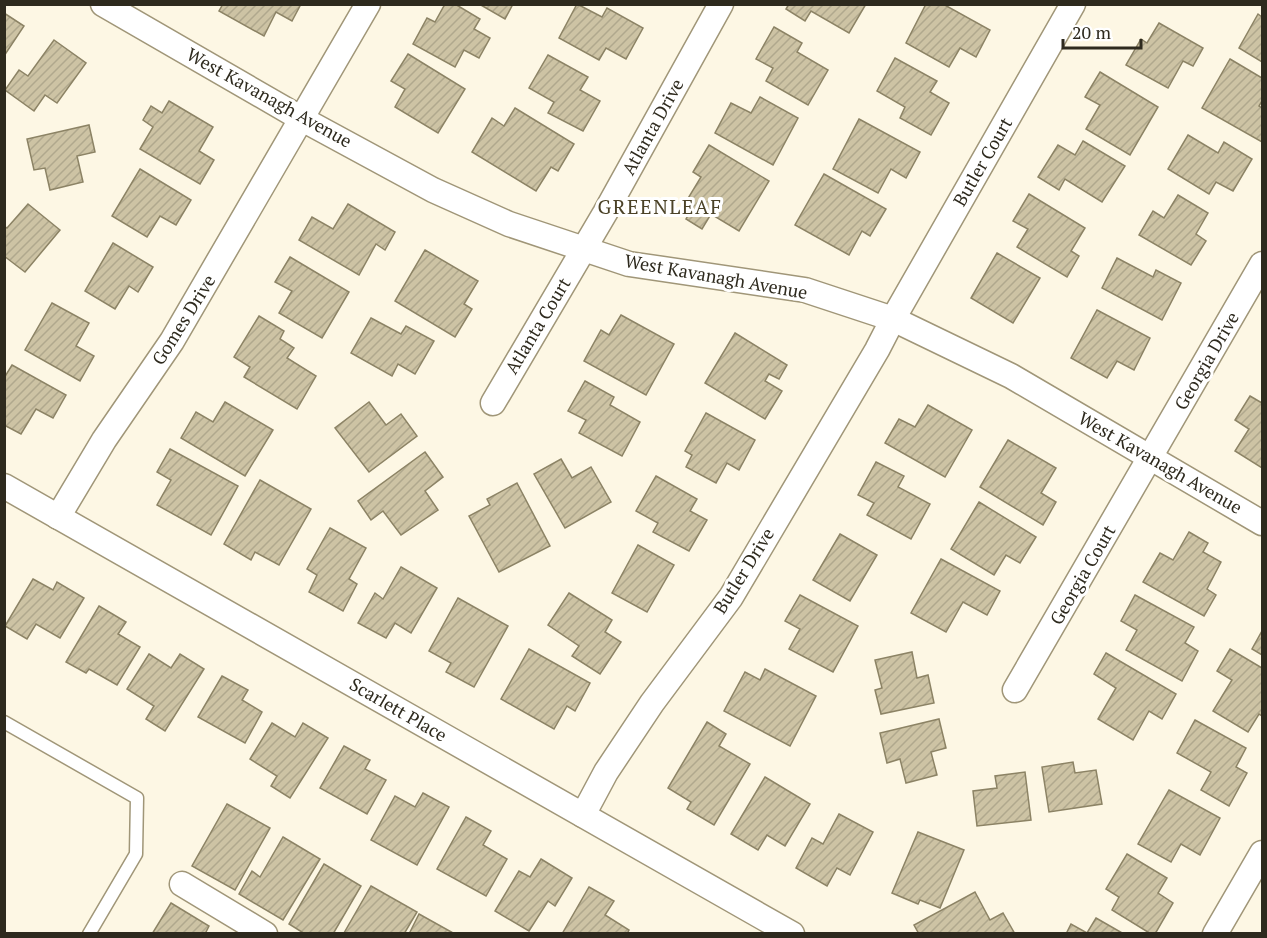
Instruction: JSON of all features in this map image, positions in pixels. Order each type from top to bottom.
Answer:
[{"type":"street","name":"West Kavanagh Avenue","points":[[103,4],[433,190],[509,224],[629,264],[806,290],[892,319],[1011,376],[1263,523]]},
{"type":"street","name":"Gomes Drive","points":[[58,517],[104,440],[172,341],[368,4]]},
{"type":"street","name":"Atlanta Drive","points":[[583,250],[721,4]]},
{"type":"street","name":"Butler Court","points":[[892,319],[1073,4]]},
{"type":"street","name":"Atlanta Court","points":[[493,403],[583,250]]},
{"type":"street","name":"Georgia Drive","points":[[1151,458],[1263,264]]},
{"type":"street","name":"Butler Drive","points":[[583,815],[606,772],[652,703],[731,597],[870,361],[892,319]]},
{"type":"street","name":"Georgia Court","points":[[1015,690],[1151,458]]},
{"type":"street","name":"Scarlett Place","points":[[4,486],[792,933]]},
{"type":"street","points":[[1215,933],[1263,853]]},
{"type":"street","points":[[182,884],[261,932]]},
{"type":"lane","points":[[4,722],[137,798],[136,854],[89,933]]},
{"type":"building","points":[[223,4],[301,4],[292,21],[276,12],[264,36],[219,11]]},
{"type":"building","points":[[445,4],[455,4],[480,19],[474,29],[490,38],[479,58],[464,50],[455,67],[413,44],[427,18],[435,22]]},
{"type":"building","points":[[479,4],[513,4],[505,19]]},
{"type":"building","points":[[577,4],[602,17],[607,8],[643,28],[626,59],[606,48],[599,60],[559,38]]},
{"type":"building","points":[[789,4],[866,4],[849,33],[811,11],[805,21],[786,9]]},
{"type":"building","points":[[926,4],[943,4],[990,30],[976,57],[960,48],[949,67],[906,43]]},
{"type":"building","points":[[4,13],[24,26],[4,56]]},
{"type":"building","points":[[1258,14],[1262,17],[1262,62],[1239,48]]},
{"type":"building","points":[[1159,23],[1203,48],[1193,66],[1183,61],[1168,88],[1126,65],[1141,39],[1147,43]]},
{"type":"building","points":[[774,27],[802,43],[797,52],[828,70],[808,105],[766,81],[773,68],[756,59]]},
{"type":"building","points":[[54,40],[86,63],[57,103],[45,95],[34,111],[5,90],[19,70],[28,76]]},
{"type":"building","points":[[408,54],[465,89],[438,133],[395,107],[405,89],[391,81]]},
{"type":"building","points":[[548,55],[588,77],[580,90],[600,101],[583,131],[548,113],[554,102],[529,88]]},
{"type":"building","points":[[895,58],[937,81],[930,92],[949,103],[931,135],[900,118],[905,107],[877,91]]},
{"type":"building","points":[[1230,59],[1262,78],[1262,101],[1259,106],[1262,108],[1262,142],[1202,108]]},
{"type":"building","points":[[1100,72],[1158,107],[1130,155],[1086,129],[1100,105],[1085,97]]},
{"type":"building","points":[[760,97],[798,118],[773,165],[715,133],[731,103],[751,113]]},
{"type":"building","points":[[169,101],[213,127],[199,151],[214,160],[200,184],[140,149],[153,127],[143,120],[151,106],[162,113]]},
{"type":"building","points":[[515,108],[574,144],[558,171],[551,167],[536,191],[472,152],[492,118],[504,126]]},
{"type":"building","points":[[859,119],[920,152],[906,178],[891,169],[878,193],[833,169]]},
{"type":"building","points":[[89,125],[95,152],[77,156],[83,182],[50,190],[45,168],[34,170],[27,139]]},
{"type":"building","points":[[1188,135],[1218,153],[1224,142],[1252,159],[1233,191],[1216,182],[1209,194],[1168,169]]},
{"type":"building","points":[[1083,141],[1125,166],[1102,202],[1065,179],[1059,190],[1038,177],[1058,145],[1075,155]]},
{"type":"building","points":[[709,145],[769,181],[739,231],[711,214],[702,229],[686,219],[694,205],[687,200],[701,177],[693,172]]},
{"type":"building","points":[[140,169],[191,200],[176,225],[160,216],[147,237],[112,216]]},
{"type":"building","points":[[824,174],[886,209],[870,236],[862,231],[849,255],[795,225]]},
{"type":"building","points":[[1029,194],[1085,228],[1071,251],[1079,256],[1067,277],[1017,247],[1028,229],[1013,221]]},
{"type":"building","points":[[1178,195],[1208,213],[1196,234],[1206,241],[1191,265],[1139,235],[1153,211],[1164,218]]},
{"type":"building","points":[[28,204],[60,230],[25,272],[4,256],[4,226],[7,228]]},
{"type":"building","points":[[348,204],[395,232],[385,250],[376,244],[359,275],[299,240],[312,217],[333,229]]},
{"type":"building","points":[[113,243],[153,267],[138,292],[129,286],[115,309],[85,291]]},
{"type":"building","points":[[425,250],[478,281],[464,304],[472,309],[455,337],[395,301]]},
{"type":"building","points":[[997,253],[1040,278],[1013,323],[971,298]]},
{"type":"building","points":[[290,257],[349,292],[322,338],[279,313],[292,291],[275,282]]},
{"type":"building","points":[[1117,258],[1153,277],[1156,270],[1181,283],[1162,320],[1102,288]]},
{"type":"building","points":[[52,303],[89,323],[76,346],[94,356],[80,381],[25,350]]},
{"type":"building","points":[[1097,310],[1150,338],[1134,370],[1117,361],[1107,378],[1071,358]]},
{"type":"building","points":[[621,315],[674,344],[646,395],[584,361],[601,330],[609,335]]},
{"type":"building","points":[[259,316],[284,331],[280,339],[294,348],[287,358],[316,376],[297,409],[244,377],[250,367],[234,357]]},
{"type":"building","points":[[371,318],[401,334],[406,326],[434,341],[415,374],[398,364],[392,376],[351,353]]},
{"type":"building","points":[[735,333],[787,365],[779,379],[769,374],[765,381],[782,391],[765,419],[705,383]]},
{"type":"building","points":[[12,365],[66,395],[53,418],[36,409],[21,434],[4,425],[4,378]]},
{"type":"building","points":[[585,381],[614,397],[610,405],[640,422],[622,456],[579,433],[586,420],[568,411]]},
{"type":"building","points":[[1250,396],[1262,403],[1262,468],[1235,451],[1249,429],[1235,420]]},
{"type":"building","points":[[225,402],[273,430],[245,476],[181,438],[196,412],[213,422]]},
{"type":"building","points":[[369,402],[386,425],[401,414],[417,436],[369,472],[335,428]]},
{"type":"building","points":[[928,405],[972,430],[945,477],[885,443],[899,419],[915,427]]},
{"type":"building","points":[[706,413],[755,440],[739,470],[727,463],[716,483],[686,467],[692,455],[685,451]]},
{"type":"building","points":[[1008,440],[1056,468],[1041,493],[1056,502],[1043,525],[980,487]]},
{"type":"building","points":[[170,449],[238,486],[211,535],[157,505],[171,480],[157,472]]},
{"type":"building","points":[[425,452],[443,477],[425,491],[438,510],[401,535],[383,511],[371,520],[358,501]]},
{"type":"building","points":[[561,459],[572,478],[591,467],[611,502],[565,528],[534,474]]},
{"type":"building","points":[[876,462],[904,476],[898,487],[930,504],[911,539],[867,515],[874,503],[858,495]]},
{"type":"building","points":[[656,476],[697,499],[690,511],[707,520],[689,551],[653,532],[658,523],[636,511]]},
{"type":"building","points":[[260,480],[311,509],[279,565],[255,552],[251,560],[224,544]]},
{"type":"building","points":[[517,483],[550,546],[499,572],[469,516],[490,505],[487,499]]},
{"type":"building","points":[[979,502],[1036,537],[1020,563],[1006,555],[994,575],[951,549]]},
{"type":"building","points":[[330,528],[366,548],[349,579],[357,584],[343,611],[309,592],[317,575],[307,569]]},
{"type":"building","points":[[1189,532],[1208,543],[1203,552],[1221,562],[1207,589],[1216,595],[1204,616],[1143,582],[1160,553],[1173,560]]},
{"type":"building","points":[[840,534],[877,555],[850,601],[813,580]]},
{"type":"building","points":[[638,545],[674,565],[647,612],[612,593]]},
{"type":"building","points":[[941,559],[1000,591],[987,615],[963,602],[946,632],[911,613]]},
{"type":"building","points":[[401,567],[437,588],[411,633],[395,623],[386,638],[358,623],[375,593],[383,599]]},
{"type":"building","points":[[33,579],[53,590],[57,582],[84,598],[60,638],[36,624],[27,639],[5,626]]},
{"type":"building","points":[[569,593],[612,620],[605,632],[621,642],[600,674],[572,656],[579,646],[548,625]]},
{"type":"building","points":[[800,595],[858,626],[833,672],[789,649],[800,629],[785,621]]},
{"type":"building","points":[[1135,595],[1194,627],[1185,643],[1198,651],[1182,681],[1126,650],[1137,630],[1121,621]]},
{"type":"building","points":[[458,598],[508,626],[474,687],[446,672],[451,663],[429,651]]},
{"type":"building","points":[[99,606],[126,622],[118,634],[140,647],[117,685],[89,669],[86,673],[66,662]]},
{"type":"building","points":[[1262,631],[1262,655],[1252,649]]},
{"type":"building","points":[[529,649],[590,683],[575,711],[567,706],[554,729],[501,699]]},
{"type":"building","points":[[1230,649],[1262,668],[1262,716],[1259,714],[1248,732],[1213,711],[1232,680],[1217,671]]},
{"type":"building","points":[[912,652],[917,678],[928,675],[934,703],[881,714],[875,690],[882,688],[875,660]]},
{"type":"building","points":[[1106,653],[1176,694],[1162,719],[1149,711],[1133,740],[1098,719],[1116,688],[1094,674]]},
{"type":"building","points":[[149,654],[171,668],[180,654],[204,669],[165,731],[146,719],[154,706],[127,689]]},
{"type":"building","points":[[765,669],[816,696],[790,746],[724,711],[745,672],[760,680]]},
{"type":"building","points":[[222,676],[248,690],[242,700],[262,712],[245,743],[198,717]]},
{"type":"building","points":[[939,719],[946,748],[931,752],[937,775],[906,783],[900,759],[887,763],[880,733]]},
{"type":"building","points":[[1195,720],[1246,748],[1236,767],[1247,773],[1229,806],[1201,790],[1211,772],[1177,753]]},
{"type":"building","points":[[707,722],[726,734],[719,746],[750,764],[714,825],[687,809],[691,802],[668,788]]},
{"type":"building","points":[[272,723],[295,737],[303,723],[328,738],[290,798],[271,786],[277,776],[250,759]]},
{"type":"building","points":[[344,746],[370,760],[365,769],[386,780],[367,814],[320,788]]},
{"type":"building","points":[[1073,762],[1075,773],[1096,770],[1102,804],[1049,812],[1042,767]]},
{"type":"building","points":[[1025,772],[1031,820],[977,826],[973,791],[997,788],[995,776]]},
{"type":"building","points":[[765,777],[810,804],[785,846],[767,835],[758,850],[731,834]]},
{"type":"building","points":[[1169,790],[1220,818],[1200,855],[1181,844],[1171,862],[1138,844]]},
{"type":"building","points":[[423,793],[449,807],[417,865],[371,840],[395,796],[415,807]]},
{"type":"building","points":[[227,804],[270,828],[235,890],[192,866]]},
{"type":"building","points":[[839,814],[873,832],[850,875],[837,868],[827,886],[796,868],[812,838],[823,844]]},
{"type":"building","points":[[466,817],[491,831],[483,845],[507,859],[486,896],[437,869]]},
{"type":"building","points":[[918,832],[964,850],[940,908],[920,900],[918,904],[892,893]]},
{"type":"building","points":[[283,837],[320,859],[283,920],[239,894],[252,871],[260,877]]},
{"type":"building","points":[[1127,854],[1167,878],[1158,893],[1173,903],[1155,934],[1151,934],[1112,910],[1119,897],[1106,889]]},
{"type":"building","points":[[541,859],[572,878],[555,906],[548,901],[529,931],[495,911],[519,871],[530,877]]},
{"type":"building","points":[[324,864],[361,886],[333,934],[305,934],[289,924]]},
{"type":"building","points":[[371,886],[417,912],[404,934],[344,933]]},
{"type":"building","points":[[589,887],[614,901],[605,915],[629,930],[627,934],[562,934]]},
{"type":"building","points":[[975,892],[990,920],[1003,913],[1015,934],[919,934],[914,925]]},
{"type":"building","points":[[171,903],[209,926],[205,934],[152,934]]},
{"type":"building","points":[[419,914],[455,934],[409,934]]},
{"type":"building","points":[[1096,918],[1124,934],[1066,934],[1071,924],[1087,933]]},
{"type":"district","name":"GREENLEAF","points":[[660,207]]}]
